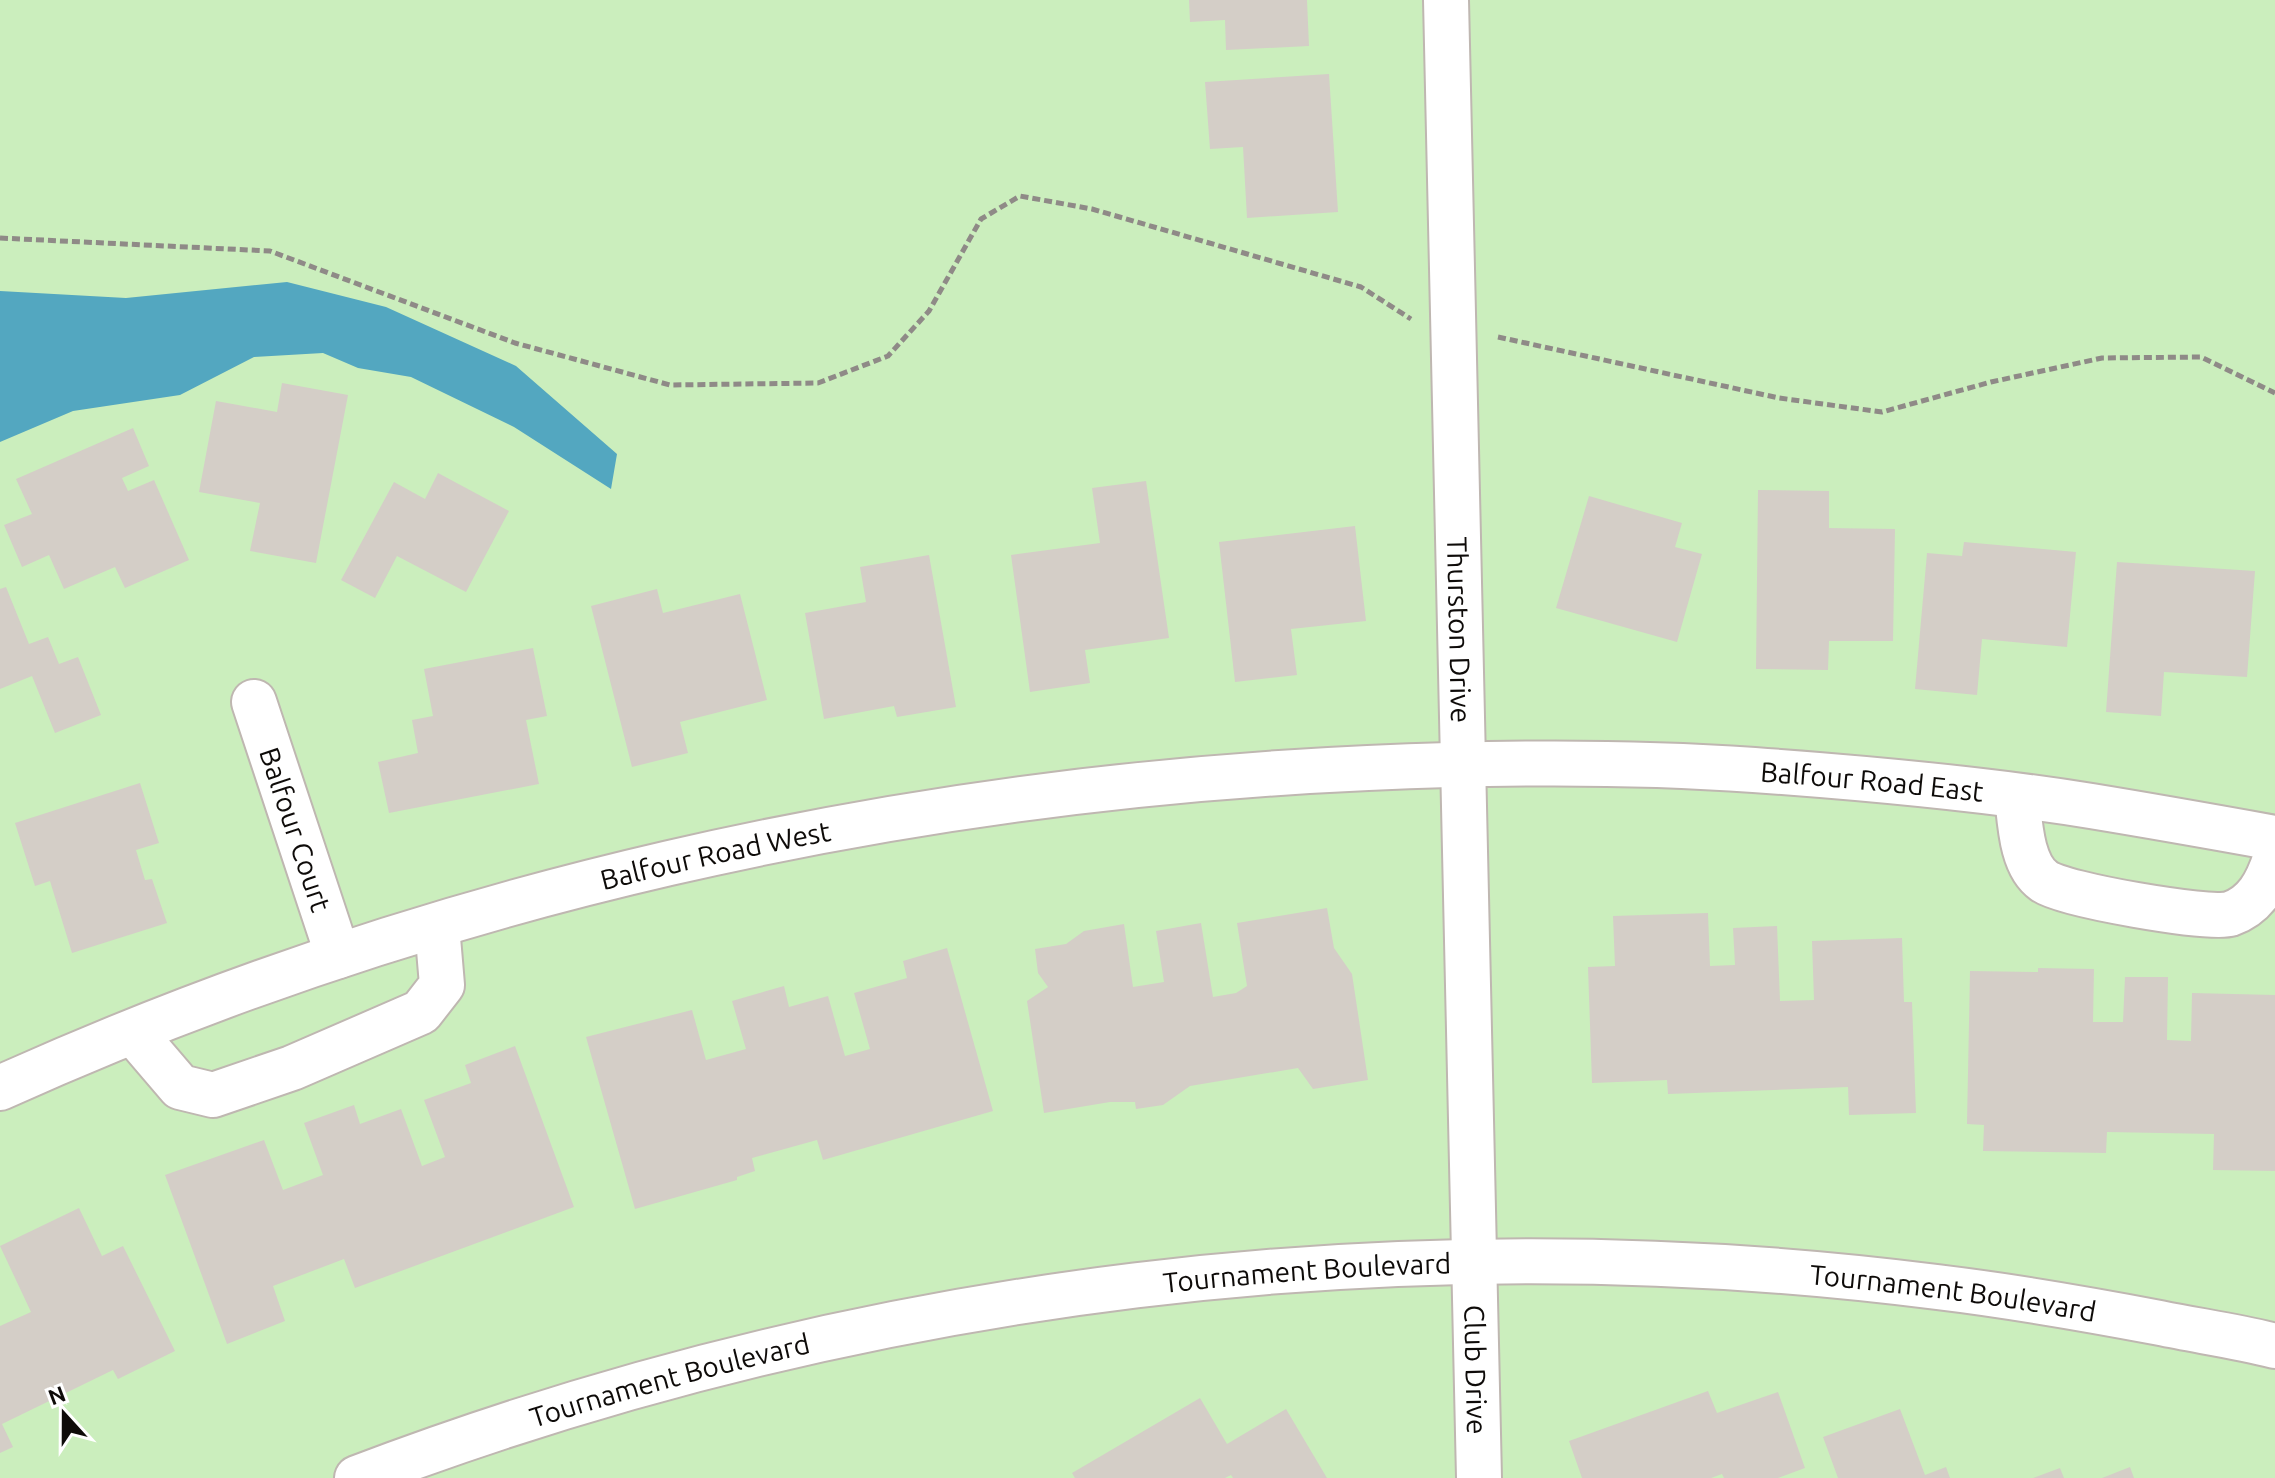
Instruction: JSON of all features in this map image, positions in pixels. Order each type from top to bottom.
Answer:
[{"type":"street","name":"Thurston Drive","points":[[1446,0],[1475,1260]]},
{"type":"street","name":"Balfour Court","points":[[254,702],[338,956]]},
{"type":"street","name":"Balfour Road East","points":[[1464,764],[1552,763],[1748,770],[1943,786],[2088,805],[2275,838]]},
{"type":"street","name":"Balfour Road West","points":[[0,1088],[133,1032],[338,956],[498,907],[688,858],[895,817],[1073,791],[1268,772],[1464,764]]},
{"type":"street","points":[[2017,796],[2025,855],[2043,881],[2070,891],[2154,908],[2228,915],[2254,901],[2268,879],[2275,859]]},
{"type":"street","points":[[133,1032],[180,1087],[213,1095],[292,1068],[421,1012],[442,985],[437,926]]},
{"type":"street","name":"Tournament Boulevard","points":[[357,1478],[447,1444],[621,1389],[753,1353],[931,1315],[1112,1287],[1293,1268],[1475,1260],[1696,1264],[1855,1276],[2036,1299],[2275,1346]]},
{"type":"street","name":"Club Drive","points":[[1475,1260],[1479,1478]]},
{"type":"path","points":[[0,238],[270,251],[515,343],[670,385],[818,383],[888,356],[929,311],[981,219],[1020,196],[1092,209],[1361,287],[1419,324],[1454,328],[1779,398],[1882,412],[1991,382],[2102,358],[2201,357],[2275,393]]},
{"type":"green space","points":[[0,0],[2275,0],[2275,1478],[0,1478]]},
{"type":"water","points":[[287,282],[386,307],[516,366],[617,454],[611,489],[514,427],[411,377],[358,368],[323,353],[254,357],[180,395],[73,411],[0,442],[0,291],[126,298]]},
{"type":"building","points":[[1189,0],[1307,0],[1309,46],[1226,50],[1225,20],[1190,22]]},
{"type":"building","points":[[1329,74],[1338,212],[1247,218],[1243,147],[1210,149],[1205,82]]},
{"type":"building","points":[[282,383],[348,395],[316,563],[250,551],[260,503],[199,492],[216,401],[277,412]]},
{"type":"building","points":[[133,428],[149,466],[122,478],[128,491],[154,480],[189,560],[125,588],[115,567],[64,589],[49,555],[22,567],[4,525],[32,514],[16,479]]},
{"type":"building","points":[[438,473],[509,511],[466,592],[397,556],[375,598],[341,580],[394,482],[425,499]]},
{"type":"building","points":[[1146,481],[1169,638],[1085,650],[1090,683],[1030,692],[1011,555],[1100,543],[1092,488]]},
{"type":"building","points":[[1758,490],[1829,491],[1829,528],[1895,529],[1893,641],[1829,641],[1828,670],[1756,669]]},
{"type":"building","points":[[1589,496],[1682,523],[1675,547],[1702,554],[1677,642],[1556,608]]},
{"type":"building","points":[[1355,526],[1366,621],[1291,629],[1297,675],[1235,682],[1219,542]]},
{"type":"building","points":[[1964,542],[2076,552],[2067,647],[1982,639],[1977,695],[1915,689],[1927,553],[1962,556]]},
{"type":"building","points":[[929,555],[956,707],[897,717],[894,706],[824,719],[805,613],[866,602],[860,567]]},
{"type":"building","points":[[2117,562],[2255,571],[2247,677],[2164,672],[2161,716],[2106,712]]},
{"type":"building","points":[[6,587],[29,644],[48,637],[59,664],[78,657],[101,715],[55,733],[32,676],[0,689],[0,589]]},
{"type":"building","points":[[657,589],[663,613],[740,594],[767,700],[680,722],[688,753],[632,767],[591,606]]},
{"type":"building","points":[[533,648],[547,716],[526,720],[539,784],[389,813],[378,762],[418,753],[412,720],[433,716],[424,669]]},
{"type":"building","points":[[140,783],[159,843],[136,850],[145,880],[152,879],[167,923],[72,953],[50,881],[35,886],[15,823]]},
{"type":"building","points":[[1327,908],[1334,948],[1352,974],[1368,1080],[1313,1089],[1298,1068],[1190,1086],[1163,1105],[1136,1109],[1135,1102],[1110,1102],[1044,1113],[1027,1001],[1048,987],[1038,973],[1035,949],[1066,944],[1084,931],[1124,924],[1133,987],[1164,982],[1156,931],[1201,923],[1213,997],[1236,993],[1247,986],[1237,923]]},
{"type":"building","points":[[1708,913],[1710,966],[1735,965],[1733,928],[1777,926],[1780,1001],[1814,1000],[1812,941],[1902,938],[1904,1002],[1912,1002],[1916,1113],[1849,1115],[1848,1087],[1668,1094],[1667,1080],[1592,1083],[1588,967],[1615,966],[1613,916]]},
{"type":"building","points":[[947,948],[993,1111],[823,1160],[817,1140],[752,1158],[755,1171],[737,1177],[737,1180],[635,1209],[586,1037],[692,1010],[706,1060],[746,1049],[732,1001],[784,986],[789,1007],[828,996],[845,1056],[870,1049],[854,993],[907,978],[903,961]]},
{"type":"building","points":[[2038,968],[2094,969],[2093,1022],[2123,1022],[2125,977],[2168,977],[2167,1040],[2191,1041],[2192,993],[2275,995],[2275,1171],[2213,1170],[2214,1134],[2107,1132],[2106,1153],[1983,1151],[1984,1125],[1967,1124],[1970,971],[2038,972]]},
{"type":"building","points":[[515,1046],[574,1207],[355,1288],[344,1259],[273,1286],[285,1321],[227,1344],[165,1175],[264,1140],[283,1190],[323,1175],[304,1123],[354,1105],[360,1124],[401,1109],[422,1166],[445,1157],[424,1100],[471,1083],[465,1065]]},
{"type":"building","points":[[79,1208],[102,1256],[123,1246],[175,1351],[118,1379],[113,1370],[2,1424],[13,1447],[0,1453],[0,1326],[31,1312],[0,1246]]},
{"type":"building","points":[[1708,1391],[1717,1413],[1778,1392],[1805,1468],[1778,1478],[1724,1478],[1722,1474],[1711,1478],[1582,1478],[1569,1441]]},
{"type":"building","points":[[1200,1398],[1227,1444],[1286,1409],[1327,1478],[1233,1478],[1231,1475],[1225,1478],[1075,1478],[1072,1473]]},
{"type":"building","points":[[1900,1409],[1925,1475],[1946,1467],[1950,1478],[1838,1478],[1823,1437]]},
{"type":"building","points":[[2130,1467],[2134,1478],[2102,1478]]},
{"type":"building","points":[[2060,1468],[2064,1478],[2033,1478]]}]
